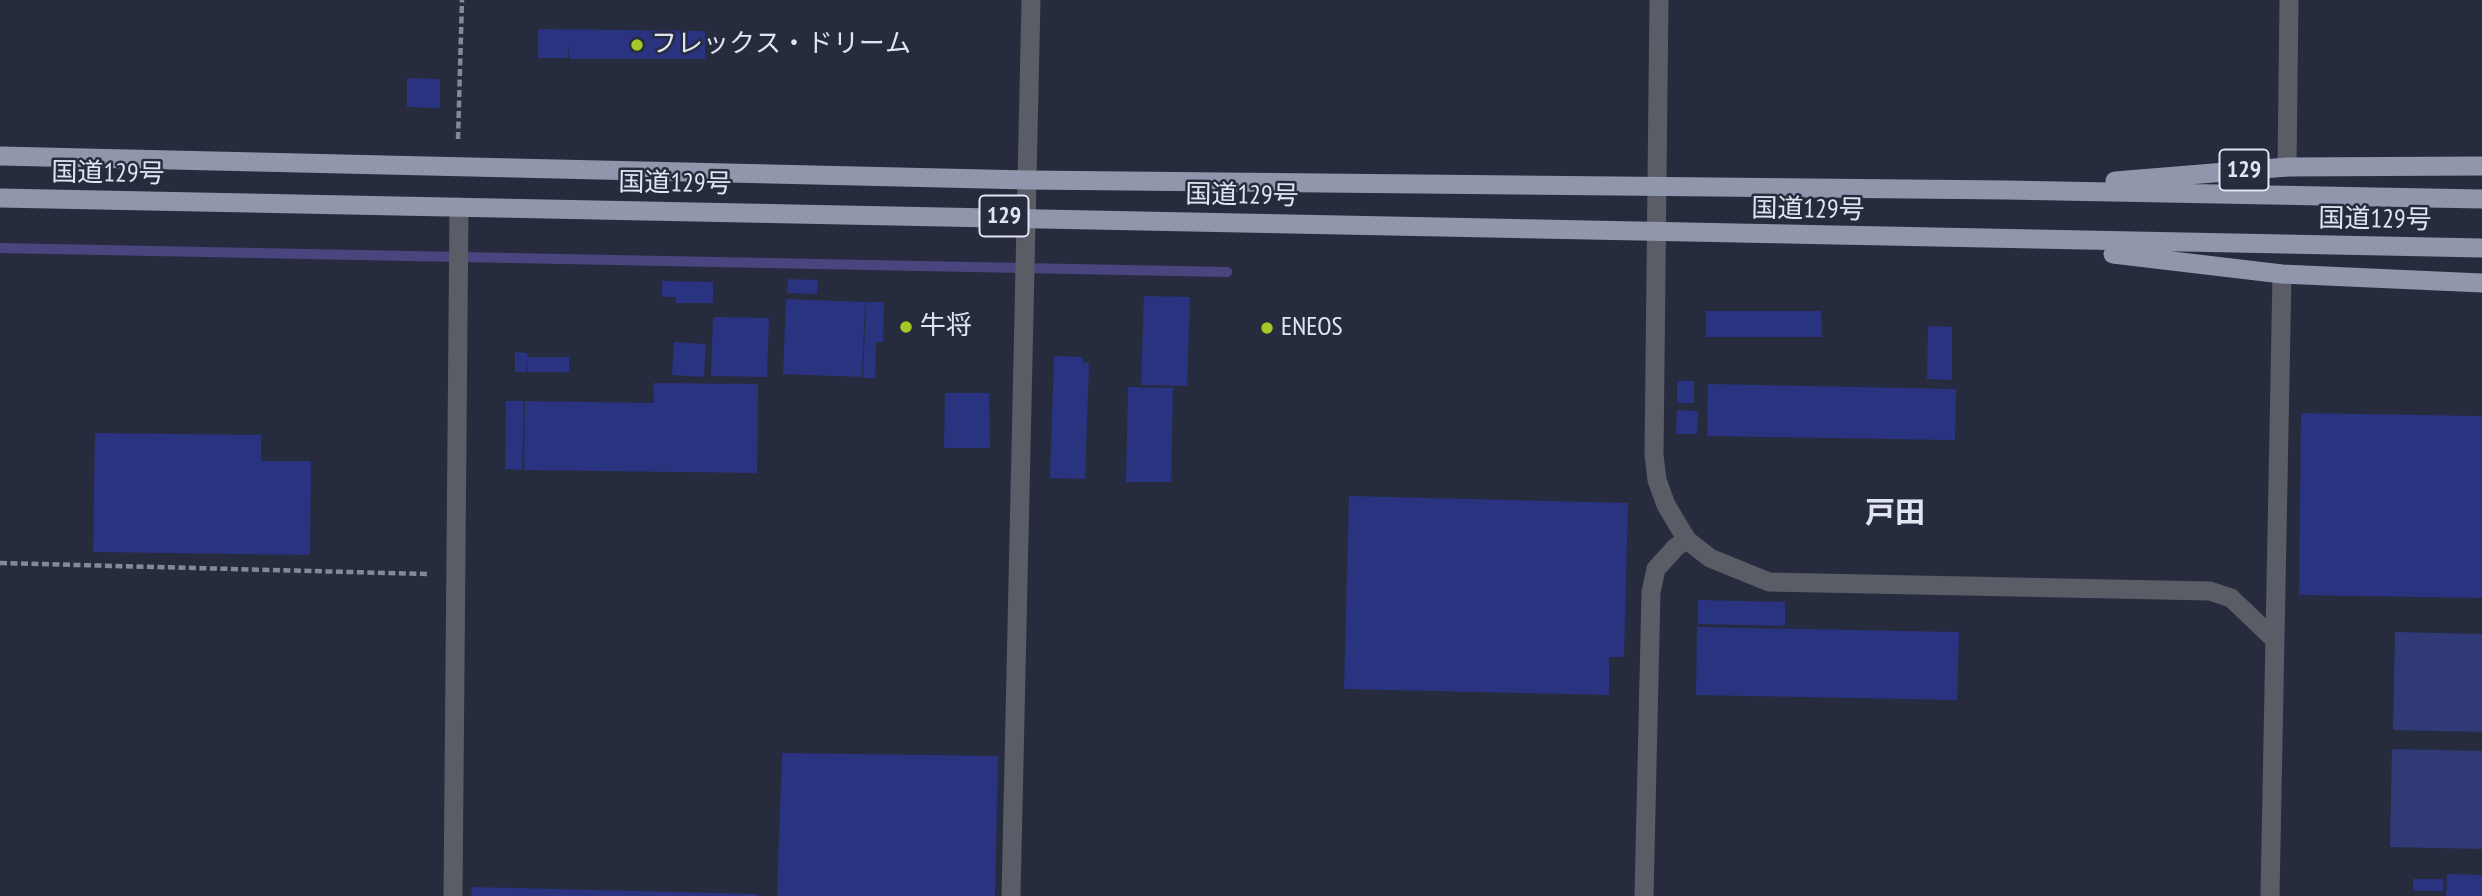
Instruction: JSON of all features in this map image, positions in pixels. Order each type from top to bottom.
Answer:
[{"type":"highway","name":"国道129号","points":[[0,156],[1028,180],[1656,185],[2482,199]]},
{"type":"highway","name":"129","points":[[2006,190],[2287,167],[2482,166]]},
{"type":"highway","name":"国道129号","points":[[0,198],[1028,217],[2007,241],[2482,248]]},
{"type":"highway","name":"129","points":[[2007,241],[2282,274],[2482,283]]},
{"type":"street","points":[[1011,896],[1031,0]]},
{"type":"street","points":[[1659,0],[1654,455],[1657,480],[1666,505],[1687,540],[1710,558],[1769,582],[2210,591],[2238,604],[2275,640]]},
{"type":"street","points":[[2287,167],[2289,0]]},
{"type":"street","points":[[453,896],[460,207]]},
{"type":"street","points":[[2270,896],[2282,274]]},
{"type":"street","points":[[1644,896],[1651,592],[1656,569],[1676,547],[1687,540]]},
{"type":"path","points":[[458,168],[462,0]]},
{"type":"path","points":[[0,564],[456,575]]},
{"type":"shaded area","points":[[2395,632],[2482,634],[2482,732],[2393,730]]},
{"type":"shaded area","points":[[2392,749],[2482,751],[2482,849],[2390,847]]},
{"type":"building","name":"フレックス・ドリーム","points":[[538,29],[705,31],[705,59],[569,59],[569,43],[568,58],[538,58]]},
{"type":"building","points":[[407,78],[440,79],[440,108],[407,107]]},
{"type":"building","points":[[788,279],[818,280],[817,294],[787,293]]},
{"type":"building","points":[[662,281],[713,282],[713,303],[676,303],[676,297],[662,297]]},
{"type":"building","points":[[1144,296],[1190,297],[1187,386],[1141,385]]},
{"type":"building","points":[[786,299],[865,302],[862,377],[783,374]]},
{"type":"building","points":[[866,302],[884,302],[883,342],[876,342],[875,378],[863,378]]},
{"type":"building","points":[[1706,311],[1821,311],[1822,337],[1706,337]]},
{"type":"building","points":[[713,317],[769,318],[767,377],[711,376]]},
{"type":"building","points":[[1928,326],[1952,327],[1952,380],[1927,379]]},
{"type":"building","points":[[674,342],[706,344],[704,377],[672,375]]},
{"type":"building","points":[[515,352],[527,353],[527,357],[569,357],[569,372],[528,372],[527,360],[527,372],[515,372]]},
{"type":"building","points":[[1054,356],[1083,357],[1083,363],[1089,363],[1085,479],[1050,478]]},
{"type":"building","points":[[1677,381],[1694,381],[1694,403],[1677,403]]},
{"type":"building","points":[[653,383],[758,384],[757,473],[524,470],[525,401],[654,403]]},
{"type":"building","points":[[1708,384],[1956,389],[1955,440],[1707,436]]},
{"type":"building","points":[[1128,387],[1173,388],[1171,482],[1126,482]]},
{"type":"building","points":[[945,393],[989,393],[990,448],[944,448]]},
{"type":"building","points":[[506,401],[524,401],[522,470],[505,469]]},
{"type":"building","points":[[1677,410],[1698,411],[1697,434],[1676,434]]},
{"type":"building","points":[[2301,413],[2482,416],[2482,598],[2299,595]]},
{"type":"building","points":[[95,433],[261,435],[261,461],[311,461],[310,555],[93,552]]},
{"type":"building","points":[[1349,496],[1628,503],[1624,657],[1609,657],[1609,695],[1344,689]]},
{"type":"building","points":[[1698,600],[1785,602],[1785,626],[1698,624]]},
{"type":"building","points":[[1697,627],[1959,632],[1957,700],[1696,695]]},
{"type":"building","points":[[782,753],[998,756],[995,896],[777,896]]},
{"type":"building","points":[[2447,874],[2482,875],[2482,896],[2446,896]]},
{"type":"building","points":[[2413,879],[2443,879],[2443,891],[2413,891]]},
{"type":"building","points":[[472,887],[757,894],[757,896],[471,896]]},
{"type":"waterway","points":[[0,248],[1227,272]]},
{"type":"place","name":"フレックス・ドリーム","points":[[637,45]]},
{"type":"place","name":"牛将","points":[[906,327]]},
{"type":"place","name":"ENEOS","points":[[1267,328]]},
{"type":"district","name":"戸田","points":[[1895,514]]}]
